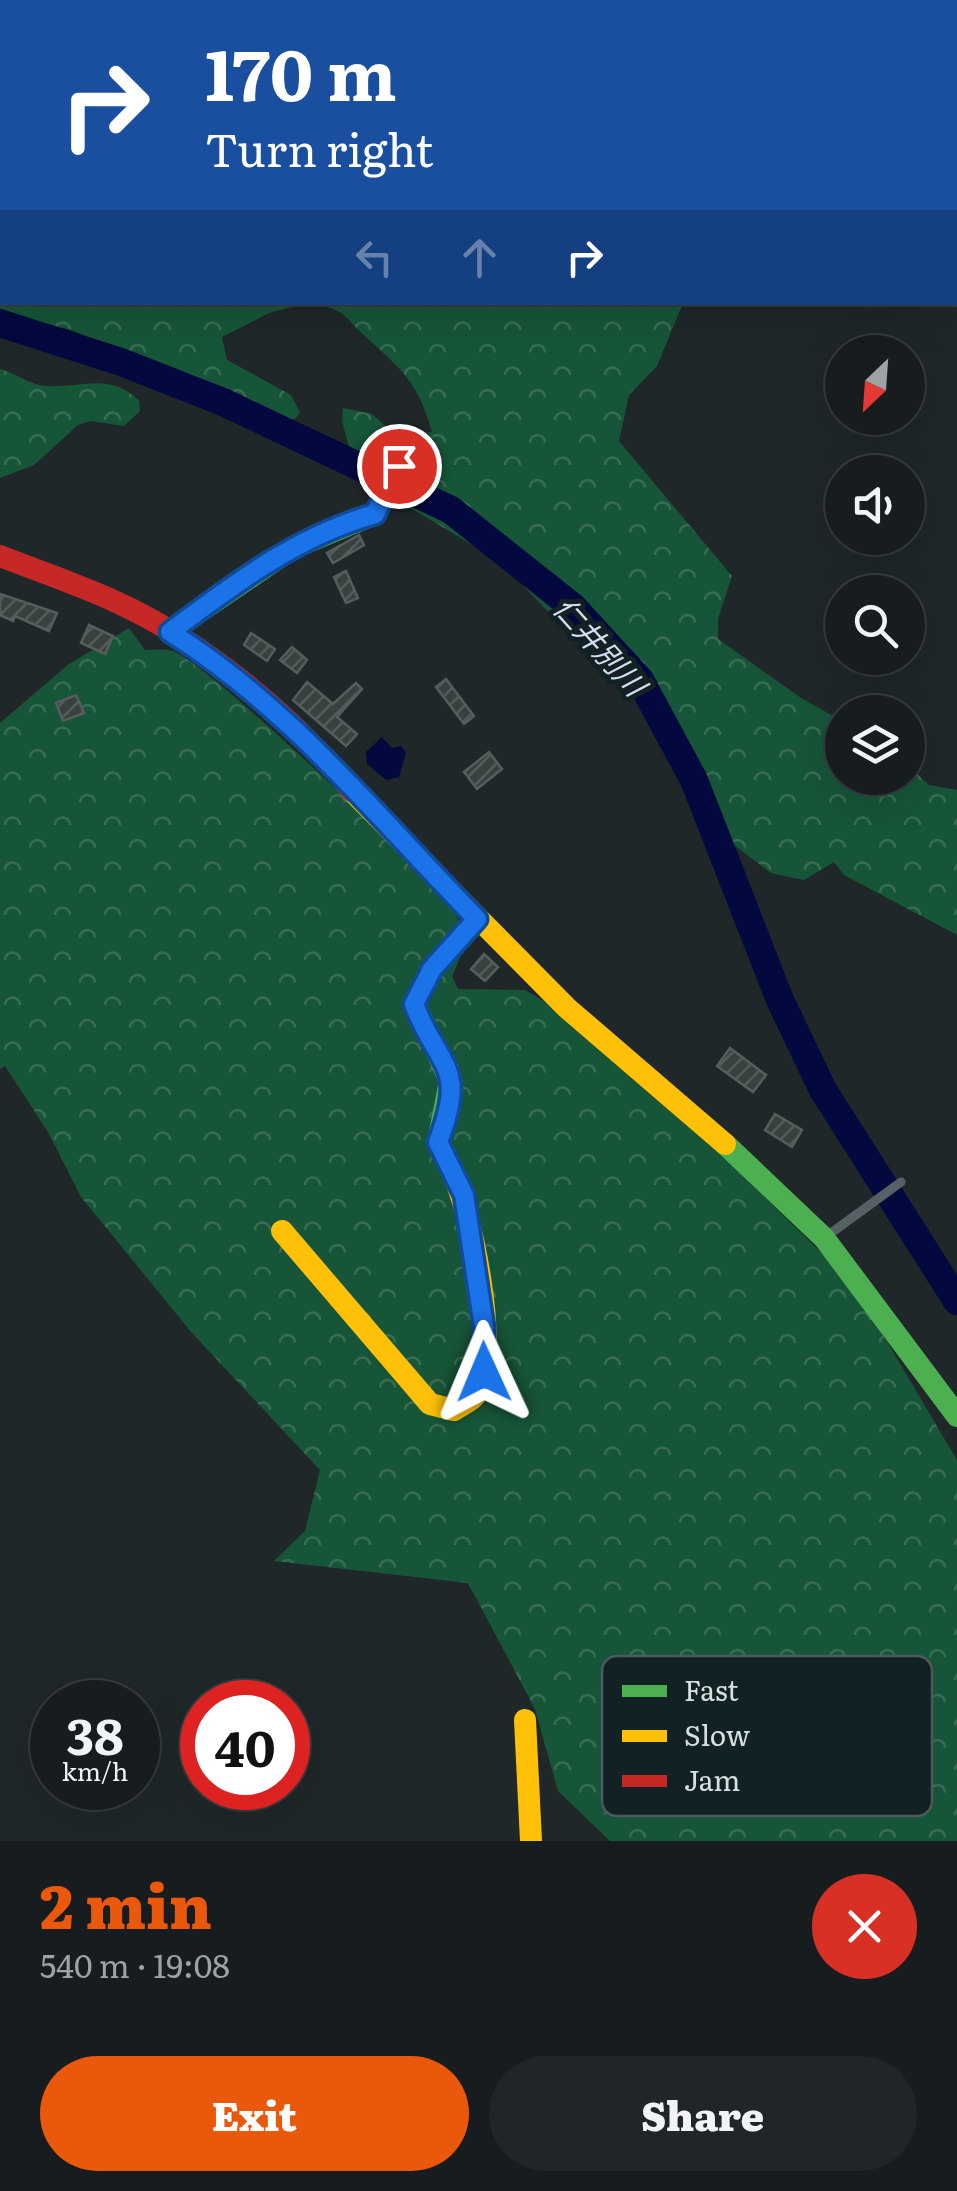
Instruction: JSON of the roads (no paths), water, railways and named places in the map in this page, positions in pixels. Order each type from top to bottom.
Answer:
[{"type":"street","points":[[170,632],[257,567],[346,522],[375,514],[399,466]]},
{"type":"street","points":[[0,556],[118,602],[170,632],[262,698],[319,748],[356,796],[567,1008],[762,1176],[824,1238],[957,1416]]},
{"type":"street","points":[[282,1231],[430,1404],[454,1410],[476,1396],[484,1372],[484,1327],[464,1195],[438,1142],[453,1103],[451,1080],[414,1004],[432,969],[477,919]]},
{"type":"street","points":[[525,1720],[531,1841]]},
{"type":"lane","points":[[824,1238],[901,1182]]},
{"type":"waterway","name":"仁井別川","points":[[0,323],[121,362],[223,402],[451,510],[573,607],[640,680],[694,780],[780,1000],[823,1090],[957,1301]]}]
